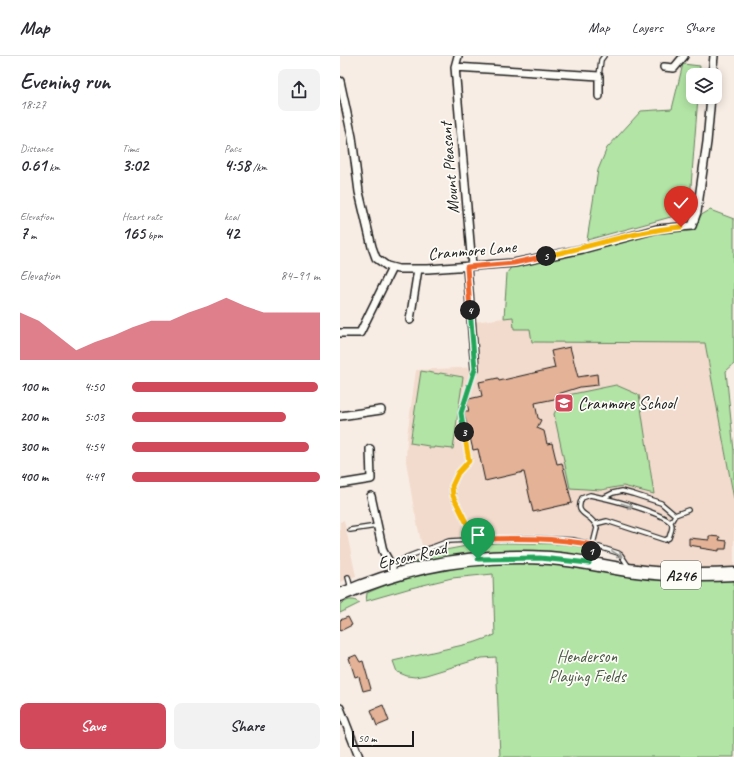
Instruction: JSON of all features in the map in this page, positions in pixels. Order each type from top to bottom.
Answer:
[{"type":"main road","name":"Epsom Road","points":[[340,595],[383,578],[437,564],[485,558],[540,558],[589,563],[629,570],[686,575],[734,574]]},
{"type":"street","name":"Mount Pleasant","points":[[458,56],[456,67],[470,266],[475,369]]},
{"type":"street","points":[[664,67],[674,68],[684,56]]},
{"type":"street","points":[[713,68],[714,56]]},
{"type":"street","points":[[456,67],[599,76],[599,96]]},
{"type":"street","points":[[340,81],[350,124],[359,192],[373,253],[381,263],[392,268],[360,333],[340,333]]},
{"type":"street","name":"Cranmore Lane","points":[[392,268],[418,269],[514,263],[583,249],[657,229],[692,226],[697,212],[707,142],[710,104]]},
{"type":"street","points":[[410,320],[418,269]]},
{"type":"street","points":[[340,416],[381,410]]},
{"type":"street","points":[[340,484],[371,479],[370,449]]},
{"type":"street","points":[[371,496],[383,551],[392,567]]},
{"type":"street","points":[[340,708],[359,757]]},
{"type":"lane","points":[[599,76],[601,60],[604,56]]},
{"type":"lane","points":[[468,540],[468,526],[453,496],[452,486],[458,473],[469,461],[461,413],[475,369]]},
{"type":"lane","points":[[602,498],[618,492],[633,494],[661,503],[675,515]]},
{"type":"lane","points":[[589,563],[597,528],[590,518],[581,512],[579,507],[582,498],[590,495],[602,498],[658,514],[671,522]]},
{"type":"lane","points":[[595,524],[607,521],[665,540],[671,532],[671,522],[675,515],[688,510]]},
{"type":"lane","points":[[350,530],[377,526]]},
{"type":"lane","points":[[383,578],[392,567],[407,557],[449,541],[497,538],[573,540],[621,555],[628,565],[629,570]]},
{"type":"lane","points":[[348,577],[351,590]]},
{"type":"shaded area","name":"Cranmore School","points":[[507,273],[705,343],[734,499],[734,569],[682,570],[635,566],[621,555],[593,545],[555,539],[449,541],[423,551],[406,461],[407,436],[416,370],[478,367],[474,322],[504,318]]},
{"type":"shaded area","points":[[344,520],[356,576],[340,582],[340,522]]},
{"type":"green space","points":[[683,64],[700,66],[700,68],[686,68],[686,104],[697,104],[689,212],[587,240],[598,170],[607,148],[641,111],[672,109]]},
{"type":"green space","points":[[710,210],[734,219],[734,364],[726,371],[734,451],[734,499],[705,343],[532,342],[530,329],[514,329],[513,317],[504,318],[507,273],[514,263],[617,239],[681,227]]},
{"type":"green space","points":[[421,371],[463,377],[453,449],[434,447],[429,448],[429,446],[410,443]]},
{"type":"green space","points":[[616,385],[639,395],[654,494],[623,486],[601,490],[570,488],[554,414],[563,396]]},
{"type":"green space","points":[[477,544],[565,544],[584,547],[587,549],[585,556],[580,557],[397,568],[440,551]]},
{"type":"green space","name":"Henderson Playing Fields","points":[[551,561],[688,580],[702,581],[734,579],[734,757],[500,757],[496,657],[482,658],[415,677],[397,672],[393,661],[476,642],[495,635],[493,574],[452,578],[366,601],[367,593],[409,577],[468,564]]},
{"type":"green space","points":[[349,600],[354,600],[360,603],[340,613],[340,604]]},
{"type":"building","points":[[570,347],[578,377],[597,374],[598,385],[580,387],[558,394],[559,398],[535,403],[538,418],[541,420],[537,428],[544,431],[547,444],[552,443],[557,464],[562,463],[572,503],[533,512],[524,472],[485,481],[478,449],[473,450],[464,413],[465,411],[469,411],[467,404],[469,399],[482,396],[479,382],[498,378],[499,381],[555,368],[551,351]]},
{"type":"building","points":[[709,536],[720,537],[719,540],[727,541],[726,549],[719,549],[719,551],[689,545],[689,538],[709,540]]},
{"type":"building","points":[[348,617],[352,625],[340,631],[340,620]]},
{"type":"building","points":[[356,655],[360,662],[363,661],[371,689],[363,691],[359,677],[355,677],[349,658]]},
{"type":"building","points":[[383,705],[389,721],[377,726],[371,710]]},
{"type":"place","name":"Cranmore School","points":[[564,403]]},
{"type":"route","points":[[478,559],[516,557],[589,563],[593,545],[573,540],[555,539],[497,538],[468,540],[468,526],[453,496],[452,486],[458,473],[469,461],[461,413],[475,369],[467,267],[514,263],[583,249],[657,229],[681,227]]}]
